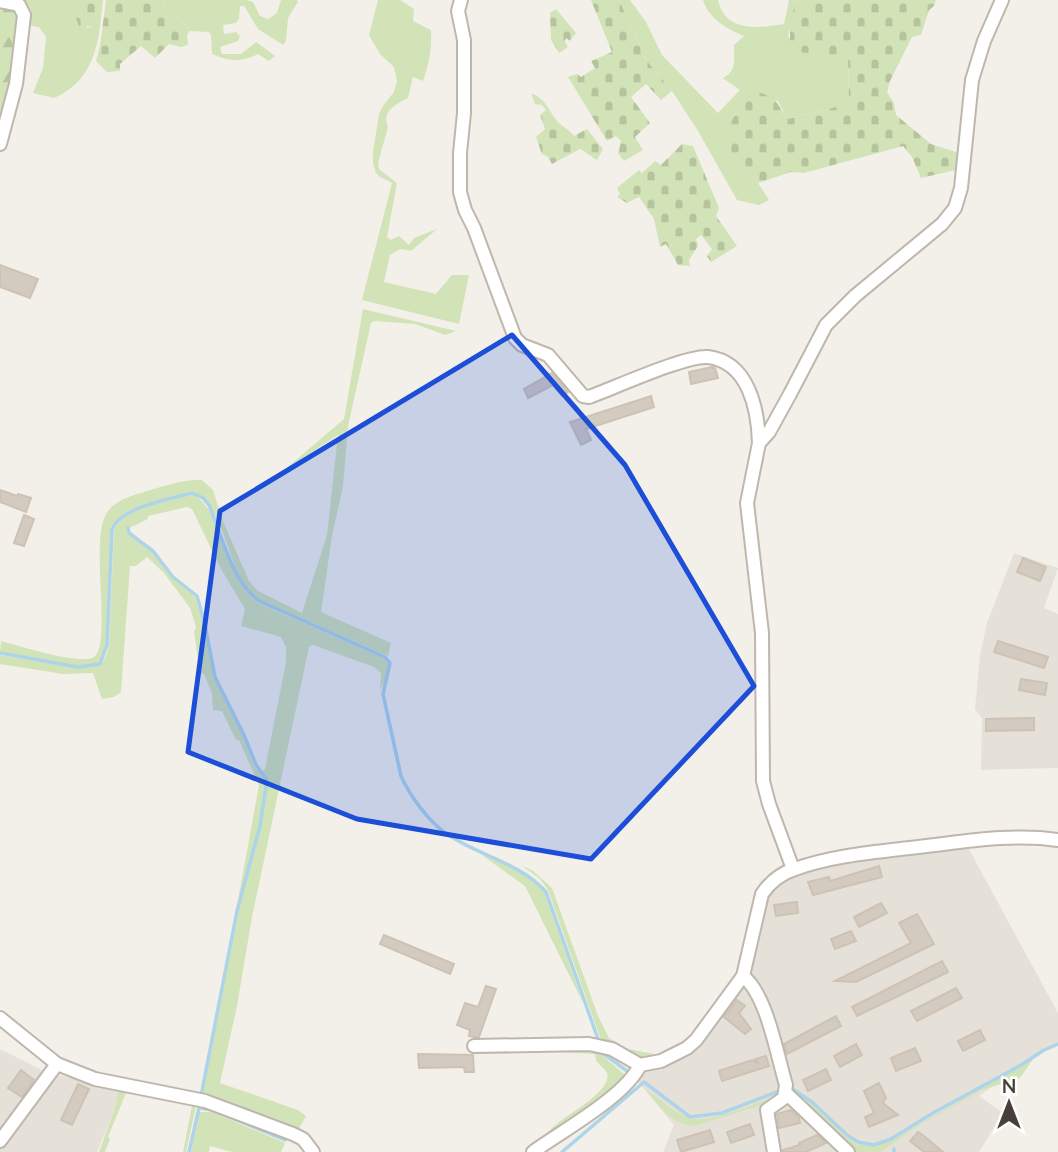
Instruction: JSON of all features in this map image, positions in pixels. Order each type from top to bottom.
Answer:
[{"type":"street","points":[[461,0],[458,11],[464,40],[464,113],[460,192],[515,338],[522,345],[548,355],[583,396],[589,397],[688,359],[709,357],[721,360],[731,367],[750,390],[755,405],[759,443],[747,503],[762,633],[763,781],[793,869]]},
{"type":"street","points":[[759,443],[790,394],[826,325],[855,296],[942,223],[955,208],[961,188],[972,80],[984,41],[1002,0]]},
{"type":"street","points":[[0,1],[19,5],[24,15],[16,84],[0,144]]},
{"type":"street","points":[[474,1046],[589,1044],[612,1049],[640,1065],[661,1061],[687,1048],[696,1040],[743,976],[762,894],[768,885],[793,869],[870,851],[980,840],[1058,840]]},
{"type":"street","points":[[743,976],[753,984],[762,1002],[786,1085],[784,1098],[767,1110],[774,1152]]},
{"type":"street","points":[[0,1017],[57,1064],[95,1079],[205,1101],[293,1134],[303,1139],[313,1152]]},
{"type":"street","points":[[0,1141],[57,1064]]},
{"type":"street","points":[[533,1152],[615,1094],[634,1077],[640,1065]]},
{"type":"street","points":[[786,1093],[848,1152]]},
{"type":"highlighted area","points":[[512,335],[625,465],[754,686],[591,859],[357,819],[188,752],[220,511]]},
{"type":"shaded area","points":[[1014,553],[1058,568],[1044,608],[1058,614],[1058,768],[981,770],[982,718],[975,709],[980,655],[987,623]]},
{"type":"shaded area","points":[[964,840],[1058,1013],[1058,1042],[979,1096],[1003,1113],[979,1152],[663,1152],[674,1125],[634,1077],[645,1065],[679,1053],[742,974],[761,881],[784,863]]},
{"type":"shaded area","points":[[0,1049],[48,1073],[123,1089],[97,1152],[0,1152]]},
{"type":"green space","points":[[21,0],[85,0],[86,8],[82,13],[87,28],[96,25],[100,27],[92,60],[87,69],[74,86],[54,98],[33,93],[43,68],[46,37],[39,27],[27,25]]},
{"type":"green space","points":[[85,0],[103,0],[100,27],[79,26],[75,15],[82,11]]},
{"type":"green space","points":[[106,0],[163,0],[165,10],[176,16],[190,31],[187,35],[188,45],[181,47],[169,44],[155,58],[141,46],[120,64],[120,71],[107,72],[96,61]]},
{"type":"green space","points":[[163,0],[247,0],[253,2],[260,16],[268,19],[277,13],[281,0],[298,2],[288,18],[286,41],[283,45],[258,29],[244,6],[240,6],[236,23],[223,25],[224,34],[236,32],[240,36],[238,41],[220,47],[222,54],[241,54],[256,42],[275,56],[269,61],[258,54],[235,60],[212,54],[209,32],[190,31],[176,16],[165,10]]},
{"type":"green space","points":[[378,0],[400,0],[414,9],[413,21],[431,30],[430,56],[423,81],[413,77],[408,98],[395,106],[386,117],[388,127],[378,163],[379,169],[397,183],[387,237],[391,240],[399,236],[409,245],[414,238],[437,229],[411,251],[400,249],[390,255],[384,282],[436,294],[452,275],[469,275],[459,324],[362,300],[392,183],[376,173],[373,163],[379,114],[394,92],[397,81],[394,67],[380,54],[369,35]]},
{"type":"green space","points":[[591,0],[619,0],[647,61],[672,91],[661,100],[646,84],[631,97],[650,123],[635,137],[643,150],[624,161],[618,153],[621,141],[616,136],[607,141],[568,77],[577,74],[581,77],[595,68],[591,61],[612,52]]},
{"type":"green space","points":[[619,0],[630,0],[646,22],[662,55],[718,113],[740,90],[723,78],[733,68],[734,45],[744,36],[714,18],[703,0],[718,0],[722,11],[735,23],[764,27],[784,24],[789,0],[796,0],[788,37],[848,58],[849,100],[837,107],[787,119],[778,101],[745,98],[731,121],[743,176],[758,183],[769,200],[759,205],[737,200],[698,131],[672,91],[647,61]]},
{"type":"green space","points":[[796,0],[936,0],[929,10],[921,35],[912,37],[887,92],[894,103],[896,115],[931,144],[962,154],[960,169],[921,178],[912,157],[903,146],[804,173],[791,172],[758,183],[743,176],[731,152],[726,130],[745,98],[752,92],[771,97],[788,119],[836,107],[849,100],[848,58],[790,51],[790,24]]},
{"type":"green space","points":[[0,4],[16,7],[22,27],[0,131]]},
{"type":"green space","points":[[556,9],[576,33],[570,41],[566,38],[568,47],[559,53],[551,40],[550,13]]},
{"type":"green space","points":[[531,93],[542,100],[560,124],[574,136],[587,129],[603,149],[597,160],[580,149],[552,164],[548,157],[542,154],[536,137],[545,129],[540,115],[546,110],[542,105],[535,104]]},
{"type":"green space","points":[[682,144],[693,146],[719,208],[716,216],[737,246],[711,262],[707,256],[712,249],[701,235],[696,239],[698,246],[689,260],[690,266],[678,265],[666,244],[660,247],[654,219],[639,197],[627,203],[617,197],[620,194],[617,188],[639,170],[642,173],[655,161],[661,165]]},
{"type":"green space","points":[[363,309],[456,331],[445,335],[415,324],[371,323],[348,426],[343,486],[332,536],[321,612],[391,643],[388,656],[259,600],[247,589],[239,575],[214,514],[205,501],[192,491],[134,509],[116,521],[111,530],[106,645],[99,663],[78,666],[0,652],[1,641],[64,657],[94,657],[99,648],[101,632],[100,542],[102,524],[108,511],[127,498],[189,480],[202,480],[213,490],[222,519],[249,581],[258,591],[302,613],[327,535],[338,435],[283,471],[344,419]]},
{"type":"green space","points":[[192,494],[213,516],[238,578],[246,592],[258,603],[384,658],[388,664],[388,672],[380,691],[381,673],[374,667],[316,646],[309,647],[252,917],[237,1006],[220,1083],[298,1110],[306,1116],[298,1130],[202,1096],[238,912],[261,826],[268,779],[262,771],[265,769],[286,662],[286,647],[281,637],[241,626],[245,609],[221,569],[192,509],[187,507],[148,516],[148,519],[127,529],[128,534],[152,552],[172,577],[195,597],[204,625],[214,677],[243,735],[254,766],[266,780],[259,826],[236,911],[259,785],[239,740],[236,740],[222,711],[213,710],[212,694],[204,674],[200,673],[194,632],[196,627],[190,608],[164,573],[147,557],[136,566],[130,566],[121,692],[114,697],[102,699],[93,673],[63,674],[0,664],[0,655],[78,668],[101,665],[109,645],[114,531],[118,523],[136,511]]},
{"type":"green space","points":[[482,855],[523,874],[544,891],[583,1003],[525,886]]},
{"type":"green space","points":[[521,865],[533,871],[552,888],[598,1016],[609,1038],[628,1049],[665,1056],[638,1057],[601,1040],[548,890],[540,879]]},
{"type":"green space","points":[[543,1048],[601,1049],[635,1068],[634,1073],[613,1056],[603,1053],[604,1057],[629,1078],[527,1152],[559,1122],[597,1094],[607,1080],[607,1073],[596,1061],[595,1054],[542,1051]]},
{"type":"green space","points":[[1034,1058],[1020,1078],[982,1090],[917,1127],[880,1152],[850,1152],[790,1090],[810,1103],[846,1137],[857,1144],[874,1146],[893,1140]]},
{"type":"green space","points":[[119,1087],[206,1103],[290,1135],[287,1139],[212,1107],[196,1106],[186,1152],[183,1152],[192,1106],[152,1095],[126,1093],[108,1137],[110,1139],[105,1152],[99,1152],[116,1105]]},
{"type":"green space","points":[[644,1087],[677,1112],[697,1119],[736,1111],[782,1093],[765,1109],[762,1105],[695,1126],[672,1118]]},
{"type":"green space","points":[[199,1112],[212,1112],[285,1143],[281,1152],[232,1152],[210,1146],[209,1152],[191,1152]]},
{"type":"building","points":[[0,265],[38,279],[30,298],[0,287]]},
{"type":"building","points":[[715,368],[718,378],[691,384],[689,372]]},
{"type":"building","points":[[552,373],[568,392],[562,396],[553,385],[528,398],[524,389]]},
{"type":"building","points":[[651,396],[654,407],[586,429],[591,440],[581,445],[570,422]]},
{"type":"building","points":[[0,490],[31,498],[26,512],[0,502]]},
{"type":"building","points":[[24,515],[34,519],[24,546],[14,543]]},
{"type":"building","points":[[1023,558],[1046,567],[1040,581],[1017,572]]},
{"type":"building","points":[[998,641],[1048,657],[1044,668],[994,652]]},
{"type":"building","points":[[1021,679],[1047,683],[1045,695],[1019,690]]},
{"type":"building","points":[[1034,718],[1034,730],[986,731],[986,719]]},
{"type":"building","points":[[879,866],[882,877],[813,895],[808,882],[829,877],[830,881]]},
{"type":"building","points":[[797,902],[798,913],[776,916],[774,905]]},
{"type":"building","points":[[881,903],[887,913],[859,927],[854,917]]},
{"type":"building","points":[[917,914],[934,944],[856,982],[835,981],[911,943],[899,923]]},
{"type":"building","points":[[851,931],[856,941],[835,949],[831,939]]},
{"type":"building","points":[[384,935],[454,964],[450,974],[380,944]]},
{"type":"building","points":[[942,961],[948,972],[857,1016],[852,1007]]},
{"type":"building","points":[[486,986],[496,989],[479,1037],[469,1036],[470,1030],[457,1025],[465,1003],[478,1007]]},
{"type":"building","points":[[956,988],[962,998],[917,1021],[911,1011]]},
{"type":"building","points":[[737,1000],[745,1006],[739,1013],[751,1029],[745,1034],[724,1017]]},
{"type":"building","points":[[836,1016],[841,1026],[787,1054],[784,1044]]},
{"type":"building","points":[[980,1030],[985,1040],[963,1051],[958,1041]]},
{"type":"building","points":[[856,1044],[862,1055],[840,1067],[834,1056]]},
{"type":"building","points":[[915,1048],[921,1061],[896,1071],[891,1058]]},
{"type":"building","points":[[418,1054],[473,1055],[474,1072],[465,1072],[464,1067],[419,1068]]},
{"type":"building","points":[[766,1056],[769,1066],[722,1081],[719,1071],[752,1060],[759,1064],[755,1059]]},
{"type":"building","points":[[826,1069],[831,1080],[808,1091],[803,1080]]},
{"type":"building","points":[[21,1070],[34,1080],[22,1097],[8,1088]]},
{"type":"building","points":[[879,1083],[886,1098],[883,1103],[898,1115],[869,1127],[865,1117],[874,1113],[864,1091]]},
{"type":"building","points":[[78,1084],[89,1089],[72,1125],[61,1120]]},
{"type":"building","points":[[791,1110],[800,1123],[779,1128],[777,1114]]},
{"type":"building","points":[[750,1124],[754,1135],[731,1143],[727,1132]]},
{"type":"building","points":[[710,1130],[714,1142],[681,1152],[677,1140]]},
{"type":"building","points":[[918,1132],[943,1152],[924,1152],[910,1141]]},
{"type":"building","points":[[817,1135],[826,1143],[806,1152],[783,1152],[783,1150],[800,1145],[799,1143]]},
{"type":"waterway","points":[[0,653],[78,667],[100,664],[107,645],[112,530],[125,515],[159,501],[192,493],[203,498],[209,505],[235,570],[250,593],[259,601],[385,657],[390,663],[383,694],[405,784],[425,814],[444,832],[523,873],[546,892],[598,1039]]},
{"type":"waterway","points":[[128,528],[129,533],[153,551],[173,577],[197,596],[215,677],[256,765],[267,780],[260,826],[237,911],[201,1096]]},
{"type":"waterway","points":[[791,1088],[812,1102],[847,1135],[858,1142],[874,1145],[891,1139],[1058,1044]]},
{"type":"waterway","points":[[604,1054],[631,1074]]},
{"type":"waterway","points":[[562,1152],[644,1082],[690,1117],[722,1113],[782,1090]]},
{"type":"waterway","points":[[189,1152],[199,1108],[213,1110],[285,1140]]}]
